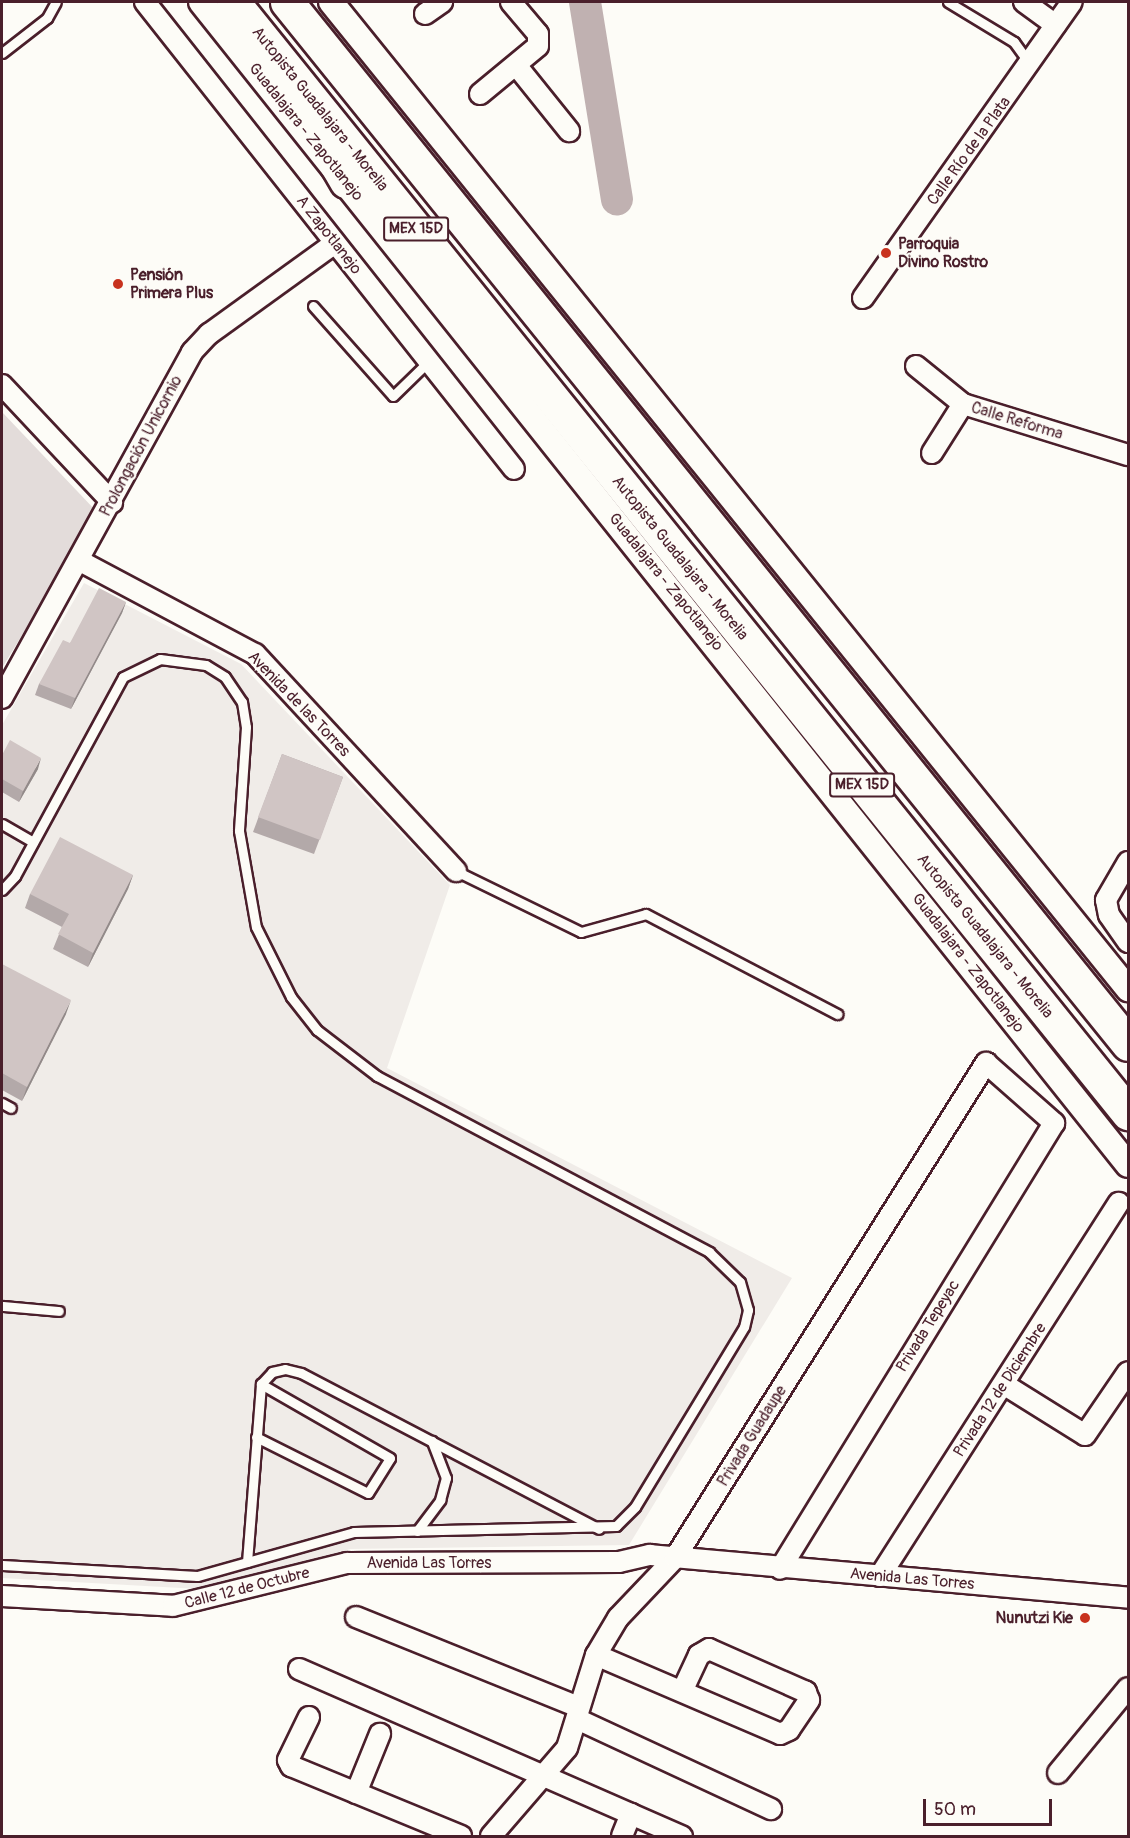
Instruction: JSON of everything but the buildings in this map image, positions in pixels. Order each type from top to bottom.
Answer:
[{"type":"highway","name":"Autopista Guadalajara - Morelia","points":[[234,2],[1128,1113]]},
{"type":"highway","name":"MEX 15D","points":[[287,2],[1128,1044]]},
{"type":"highway","points":[[261,35],[346,181]]},
{"type":"street","name":"A Zapotlanejo","points":[[145,2],[514,470]]},
{"type":"street","name":"Guadalajara - Zapotlanejo","points":[[201,2],[346,181],[1128,1165]]},
{"type":"street","points":[[331,2],[1128,989]]},
{"type":"street","points":[[425,14],[442,2]]},
{"type":"street","points":[[480,94],[516,65],[539,41],[511,2]]},
{"type":"street","points":[[1024,2],[1056,25]]},
{"type":"street","name":"Calle Río de la Plata","points":[[863,298],[1030,65],[1072,2]]},
{"type":"street","points":[[516,65],[569,131]]},
{"type":"street","name":"Prolongación Unicornio","points":[[2,698],[80,561],[192,352],[209,334],[335,243]]},
{"type":"street","name":"Calle Reforma","points":[[916,366],[963,404],[1128,454]]},
{"type":"street","points":[[2,385],[112,502]]},
{"type":"street","points":[[932,453],[963,404]]},
{"type":"street","name":"Avenida de las Torres","points":[[80,561],[255,654],[456,871]]},
{"type":"street","points":[[1128,862],[1106,900],[1109,915],[1128,942]]},
{"type":"street","name":"Privada Guadaupe","points":[[490,1836],[567,1748],[596,1655],[618,1618],[671,1563],[986,1063],[1022,1091]]},
{"type":"street","name":"Privada Tepeyac","points":[[780,1569],[1054,1122],[1022,1091]]},
{"type":"street","name":"Privada 12 de Diciembre","points":[[880,1576],[1119,1203]]},
{"type":"street","points":[[1005,1384],[1085,1435],[1128,1372]]},
{"type":"street","name":"Avenida Las Torres","points":[[347,1563],[619,1562],[638,1569],[671,1563],[696,1563],[880,1576],[1128,1599]]},
{"type":"street","name":"Calle 12 de Octubre","points":[[2,1596],[172,1606],[347,1563]]},
{"type":"street","points":[[356,1617],[578,1713],[771,1809]]},
{"type":"street","points":[[596,1655],[780,1734],[789,1730],[808,1700],[806,1692],[709,1649],[699,1655],[682,1691]]},
{"type":"street","points":[[299,1669],[543,1778],[631,1814],[671,1834]]},
{"type":"street","points":[[1058,1773],[1128,1688]]},
{"type":"street","points":[[309,1717],[288,1763],[461,1836]]},
{"type":"street","points":[[356,1793],[380,1734]]},
{"type":"street","points":[[622,1836],[631,1814]]},
{"type":"lane","points":[[2,53],[47,18],[56,2]]},
{"type":"lane","points":[[948,2],[1014,42],[1030,65]]},
{"type":"lane","points":[[313,306],[393,396],[429,361]]},
{"type":"lane","points":[[2,890],[33,842],[123,677],[160,659],[206,664],[225,677],[242,702],[246,727],[239,831],[256,927],[291,997],[317,1030],[377,1076],[710,1252],[740,1282],[747,1294],[744,1327],[635,1507],[616,1526],[601,1530],[354,1532],[197,1576],[2,1565]]},
{"type":"lane","points":[[2,824],[33,842]]},
{"type":"lane","points":[[456,871],[581,932],[646,914],[837,1014]]},
{"type":"lane","points":[[2,1103],[11,1108]]},
{"type":"lane","points":[[2,1306],[59,1311]]},
{"type":"lane","points":[[247,1562],[261,1384],[272,1372],[294,1370],[601,1530]]},
{"type":"lane","points":[[256,1437],[369,1493],[390,1458],[261,1384]]},
{"type":"lane","points":[[417,1531],[440,1500],[446,1478],[432,1441]]},
{"type":"shaded area","points":[[2,412],[97,512],[2,668]]},
{"type":"shaded area","points":[[84,583],[241,664],[450,885],[387,1068],[792,1278],[629,1545],[350,1549],[199,1589],[2,1578],[2,725]]},
{"type":"waterway","points":[[585,2],[617,199]]},
{"type":"place","name":"Parroquia Divino Rostro","points":[[886,253]]},
{"type":"place","name":"Pensión Primera Plus","points":[[118,284]]},
{"type":"place","name":"Nunutzi Kie","points":[[1085,1618]]}]
